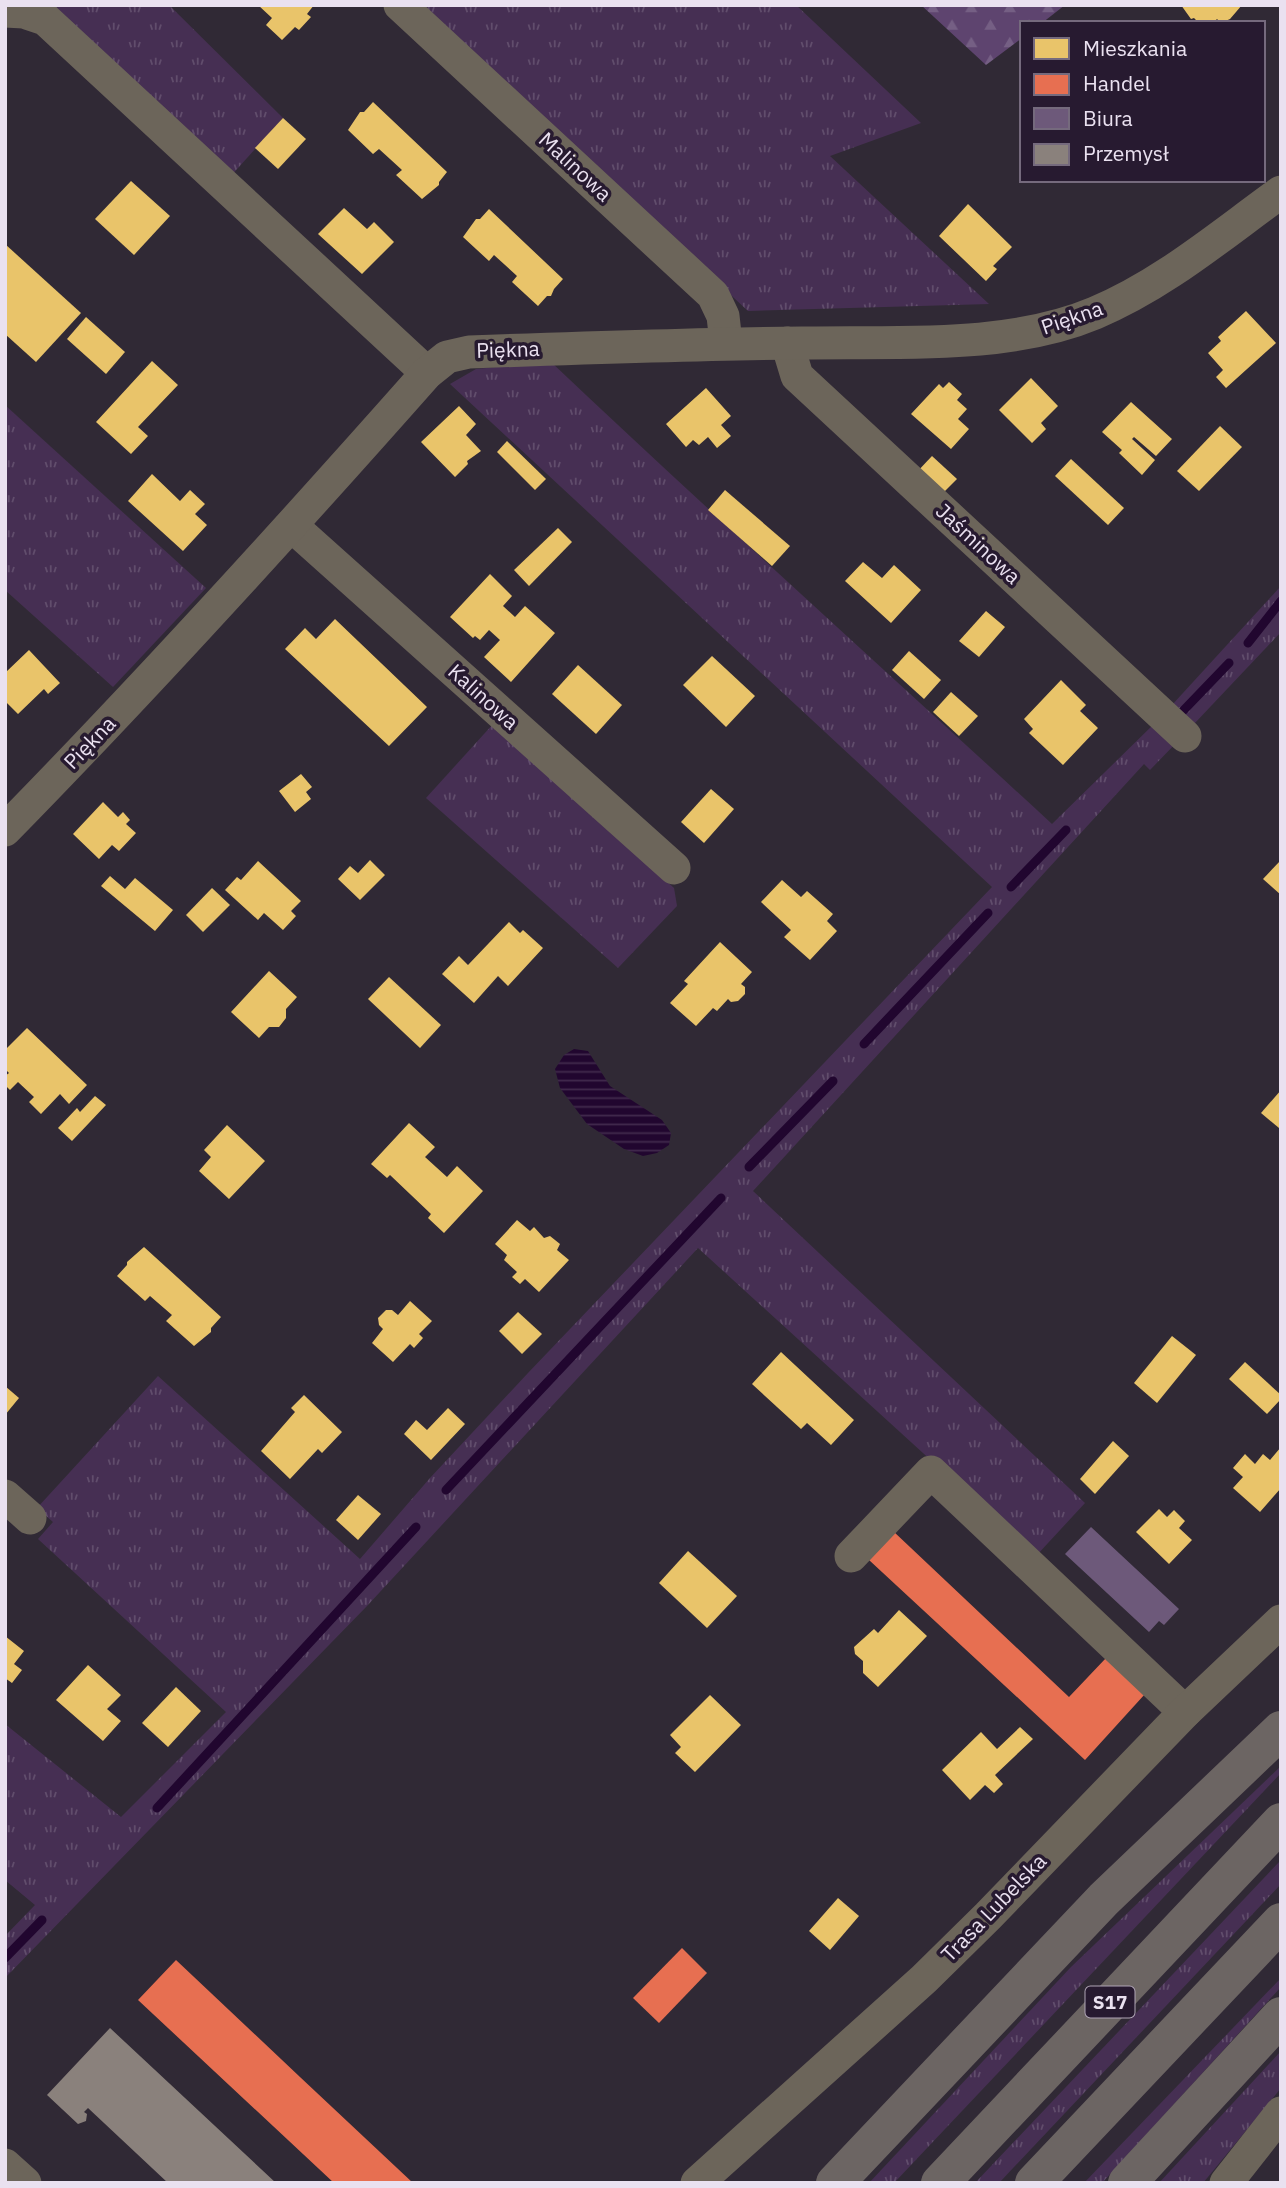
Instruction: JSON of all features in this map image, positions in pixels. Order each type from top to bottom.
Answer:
[{"type":"highway","points":[[835,2183],[1104,1899],[1281,1730]]},
{"type":"highway","name":"S17","points":[[940,2183],[1281,1822]]},
{"type":"highway","points":[[1034,2183],[1281,1922]]},
{"type":"highway","points":[[1127,2183],[1281,2017]]},
{"type":"street","name":"Malinowa","points":[[400,5],[713,295],[723,316],[726,344]]},
{"type":"street","points":[[5,11],[24,12],[46,19],[427,373]]},
{"type":"street","name":"Piękna","points":[[5,830],[132,700],[292,526],[427,373],[447,357],[469,352],[969,340],[1040,330],[1095,313],[1157,281],[1281,192]]},
{"type":"street","name":"Jaśminowa","points":[[787,343],[797,376],[1185,736]]},
{"type":"street","name":"Kalinowa","points":[[292,526],[674,867]]},
{"type":"street","points":[[851,1556],[931,1472],[1185,1712]]},
{"type":"street","points":[[5,1496],[30,1518]]},
{"type":"street","name":"Trasa Lubelska","points":[[696,2183],[924,1979],[1185,1712],[1281,1621]]},
{"type":"street","points":[[1226,2183],[1281,2113]]},
{"type":"street","points":[[5,2165],[24,2183]]},
{"type":"green space","points":[[43,5],[169,5],[283,118],[229,178]]},
{"type":"green space","points":[[419,5],[796,5],[921,123],[830,156],[989,304],[748,311]]},
{"type":"green space","points":[[921,5],[1065,5],[1045,21],[1020,21],[1020,40],[986,65]]},
{"type":"green space","points":[[551,362],[1052,824],[1156,722],[1177,742],[1150,770],[1144,764],[753,1191],[1085,1503],[1036,1556],[698,1248],[367,1606],[5,1978],[5,1936],[35,1905],[5,1880],[5,1724],[121,1817],[226,1712],[38,1539],[53,1522],[37,1508],[158,1376],[360,1559],[430,1478],[528,1373],[992,887],[450,384],[476,369]]},
{"type":"green space","points":[[5,405],[206,588],[113,687],[5,590]]},
{"type":"green space","points":[[1281,586],[1281,632],[1194,724],[1172,705]]},
{"type":"green space","points":[[494,723],[674,888],[677,906],[618,968],[426,798]]},
{"type":"green space","points":[[1281,1766],[1281,1773],[894,2183],[869,2183],[1071,1967]]},
{"type":"green space","points":[[1281,1860],[1281,1884],[999,2183],[975,2183]]},
{"type":"green space","points":[[1281,1978],[1281,1987],[1102,2183],[1084,2183]]},
{"type":"green space","points":[[1281,2051],[1281,2088],[1203,2183],[1159,2183]]},
{"type":"shaded area","points":[[574,1049],[588,1051],[610,1086],[662,1120],[671,1133],[669,1145],[657,1153],[643,1156],[624,1149],[587,1124],[560,1088],[555,1069],[564,1055]]},
{"type":"building: Mieszkania","points":[[258,5],[314,5],[307,14],[311,17],[299,30],[295,27],[282,40],[266,25],[272,18]]},
{"type":"building: Mieszkania","points":[[1181,5],[1242,5],[1226,21],[1191,19]]},
{"type":"building: Mieszkania","points":[[373,102],[447,172],[439,185],[422,199],[396,175],[402,170],[379,149],[373,154],[348,130],[360,112],[364,112]]},
{"type":"building: Mieszkania","points":[[283,118],[306,139],[278,169],[255,148]]},
{"type":"building: Mieszkania","points":[[131,181],[170,216],[134,255],[95,219]]},
{"type":"building: Mieszkania","points":[[968,204],[1012,247],[993,266],[997,269],[986,281],[939,236]]},
{"type":"building: Mieszkania","points":[[344,208],[367,229],[374,222],[394,242],[362,274],[318,234]]},
{"type":"building: Mieszkania","points":[[489,209],[563,279],[551,296],[547,296],[538,306],[512,282],[517,276],[494,255],[489,261],[463,237],[476,219],[480,219]]},
{"type":"building: Mieszkania","points":[[5,244],[81,313],[36,362],[5,334]]},
{"type":"building: Mieszkania","points":[[1246,311],[1276,343],[1226,388],[1216,377],[1223,370],[1208,353],[1221,341],[1218,337]]},
{"type":"building: Mieszkania","points":[[86,317],[125,352],[106,374],[67,339]]},
{"type":"building: Mieszkania","points":[[152,361],[178,385],[138,427],[148,436],[131,454],[96,422]]},
{"type":"building: Mieszkania","points":[[1031,378],[1058,406],[1041,423],[1046,429],[1032,443],[999,410]]},
{"type":"building: Mieszkania","points":[[949,382],[962,394],[957,400],[967,409],[958,419],[969,429],[951,449],[911,414],[939,384],[943,388]]},
{"type":"building: Mieszkania","points":[[706,388],[731,416],[721,425],[731,436],[717,448],[708,437],[699,445],[693,440],[686,447],[666,424]]},
{"type":"building: Mieszkania","points":[[1131,402],[1172,439],[1156,456],[1134,437],[1132,439],[1155,460],[1142,475],[1119,453],[1122,450],[1102,432]]},
{"type":"building: Mieszkania","points":[[459,406],[476,424],[466,435],[481,451],[467,461],[468,464],[455,477],[421,442]]},
{"type":"building: Mieszkania","points":[[1220,426],[1242,447],[1199,491],[1177,471]]},
{"type":"building: Mieszkania","points":[[507,441],[546,479],[535,490],[497,452]]},
{"type":"building: Mieszkania","points":[[932,456],[957,479],[939,497],[915,474]]},
{"type":"building: Mieszkania","points":[[1071,459],[1124,508],[1108,525],[1055,476]]},
{"type":"building: Mieszkania","points":[[152,474],[180,501],[190,490],[205,504],[195,514],[207,525],[183,551],[128,501]]},
{"type":"building: Mieszkania","points":[[725,490],[790,546],[772,566],[708,510]]},
{"type":"building: Mieszkania","points":[[558,528],[572,542],[529,586],[514,570]]},
{"type":"building: Mieszkania","points":[[863,562],[882,578],[894,565],[921,590],[891,623],[845,581]]},
{"type":"building: Mieszkania","points":[[490,574],[512,596],[503,606],[515,617],[525,606],[555,633],[511,682],[484,657],[500,640],[489,630],[480,640],[475,636],[473,638],[450,617]]},
{"type":"building: Mieszkania","points":[[986,611],[1005,627],[979,657],[959,641]]},
{"type":"building: Mieszkania","points":[[335,619],[427,707],[389,746],[285,649],[305,628],[316,639]]},
{"type":"building: Mieszkania","points":[[29,650],[60,683],[48,694],[44,689],[18,714],[5,701],[5,673]]},
{"type":"building: Mieszkania","points":[[909,651],[941,680],[924,699],[892,670]]},
{"type":"building: Mieszkania","points":[[712,656],[755,696],[726,727],[683,685]]},
{"type":"building: Mieszkania","points":[[578,665],[622,705],[596,734],[552,694]]},
{"type":"building: Mieszkania","points":[[1061,680],[1086,705],[1080,711],[1098,728],[1063,765],[1029,733],[1033,729],[1024,719]]},
{"type":"building: Mieszkania","points":[[951,692],[978,716],[959,736],[933,712]]},
{"type":"building: Mieszkania","points":[[301,774],[312,787],[306,792],[311,799],[295,812],[279,791]]},
{"type":"building: Mieszkania","points":[[711,789],[734,809],[704,843],[681,822]]},
{"type":"building: Mieszkania","points":[[103,802],[118,817],[123,812],[130,820],[126,824],[136,833],[119,851],[112,845],[99,859],[73,834]]},
{"type":"building: Mieszkania","points":[[370,860],[385,875],[360,900],[338,879],[350,866],[358,873]]},
{"type":"building: Mieszkania","points":[[1281,860],[1281,895],[1263,879]]},
{"type":"building: Mieszkania","points":[[258,861],[301,901],[291,911],[296,916],[283,930],[264,913],[258,920],[225,890],[237,877],[241,880]]},
{"type":"building: Mieszkania","points":[[110,876],[125,889],[135,878],[173,910],[155,931],[101,886]]},
{"type":"building: Mieszkania","points":[[782,880],[801,897],[807,891],[833,914],[827,921],[837,931],[810,960],[784,937],[791,930],[761,902]]},
{"type":"building: Mieszkania","points":[[212,888],[230,905],[203,932],[186,915]]},
{"type":"building: Mieszkania","points":[[509,922],[520,933],[523,930],[543,948],[508,986],[498,976],[474,1003],[442,974],[459,956],[468,965]]},
{"type":"building: Mieszkania","points":[[720,942],[752,972],[741,984],[745,987],[745,994],[738,1001],[731,1002],[728,999],[717,1011],[713,1008],[696,1026],[670,1003],[688,984],[684,981]]},
{"type":"building: Mieszkania","points":[[269,971],[297,997],[286,1009],[286,1018],[279,1027],[269,1027],[259,1038],[231,1012]]},
{"type":"building: Mieszkania","points":[[389,977],[441,1025],[420,1048],[368,999]]},
{"type":"building: Mieszkania","points":[[27,1028],[87,1085],[69,1104],[60,1094],[41,1114],[29,1102],[34,1097],[18,1082],[10,1090],[5,1085],[5,1076],[9,1073],[5,1069],[5,1050]]},
{"type":"building: Mieszkania","points":[[1281,1090],[1281,1125],[1279,1128],[1261,1113]]},
{"type":"building: Mieszkania","points":[[95,1096],[106,1105],[72,1141],[58,1128],[77,1108],[80,1112]]},
{"type":"building: Mieszkania","points":[[409,1123],[435,1147],[425,1157],[447,1177],[457,1166],[483,1191],[444,1233],[428,1218],[431,1214],[390,1175],[387,1178],[371,1164]]},
{"type":"building: Mieszkania","points":[[227,1125],[265,1161],[229,1199],[199,1171],[211,1157],[204,1150]]},
{"type":"building: Mieszkania","points":[[517,1220],[530,1231],[534,1227],[544,1238],[550,1236],[560,1244],[557,1250],[569,1260],[539,1292],[525,1279],[520,1284],[512,1277],[517,1272],[504,1260],[507,1255],[495,1244]]},
{"type":"building: Mieszkania","points":[[144,1247],[221,1317],[211,1328],[211,1332],[194,1346],[166,1321],[172,1315],[150,1296],[145,1301],[117,1276],[127,1262]]},
{"type":"building: Mieszkania","points":[[410,1301],[432,1321],[419,1334],[423,1338],[414,1348],[410,1344],[393,1362],[372,1343],[383,1329],[378,1318],[386,1310],[392,1310],[398,1315]]},
{"type":"building: Mieszkania","points":[[518,1312],[542,1334],[522,1354],[499,1331]]},
{"type":"building: Mieszkania","points":[[1172,1336],[1196,1355],[1157,1403],[1134,1383]]},
{"type":"building: Mieszkania","points":[[781,1352],[854,1420],[831,1445],[807,1423],[801,1429],[752,1384]]},
{"type":"building: Mieszkania","points":[[1245,1362],[1281,1395],[1281,1399],[1267,1414],[1229,1379]]},
{"type":"building: Mieszkania","points":[[5,1386],[19,1398],[5,1415]]},
{"type":"building: Mieszkania","points":[[304,1395],[342,1432],[322,1453],[318,1449],[290,1479],[261,1451],[295,1412],[291,1408]]},
{"type":"building: Mieszkania","points":[[448,1408],[465,1424],[431,1460],[404,1434],[416,1420],[427,1430]]},
{"type":"building: Mieszkania","points":[[1113,1441],[1129,1456],[1095,1494],[1080,1479]]},
{"type":"building: Mieszkania","points":[[1281,1447],[1281,1488],[1260,1512],[1233,1488],[1243,1477],[1233,1468],[1245,1454],[1255,1464],[1263,1454],[1270,1460]]},
{"type":"building: Mieszkania","points":[[358,1495],[381,1514],[358,1540],[336,1520]]},
{"type":"building: Mieszkania","points":[[1159,1509],[1167,1517],[1174,1510],[1185,1521],[1179,1528],[1192,1540],[1169,1564],[1136,1532]]},
{"type":"building: Mieszkania","points":[[688,1551],[737,1596],[707,1628],[659,1583]]},
{"type":"building: Mieszkania","points":[[899,1610],[927,1636],[878,1687],[863,1673],[863,1661],[855,1654],[854,1647],[874,1629],[878,1633]]},
{"type":"building: Mieszkania","points":[[5,1636],[24,1651],[14,1664],[22,1670],[12,1683],[5,1678]]},
{"type":"building: Mieszkania","points":[[88,1665],[121,1695],[107,1709],[121,1721],[103,1741],[56,1700]]},
{"type":"building: Mieszkania","points":[[176,1687],[201,1711],[168,1747],[142,1723]]},
{"type":"building: Mieszkania","points":[[710,1695],[741,1725],[695,1772],[675,1753],[681,1747],[670,1735]]},
{"type":"building: Mieszkania","points":[[1020,1727],[1033,1739],[995,1775],[1003,1784],[994,1793],[985,1785],[970,1800],[942,1770],[981,1732],[997,1749]]},
{"type":"building: Mieszkania","points":[[838,1898],[859,1916],[830,1950],[809,1931]]},
{"type":"building: Handel","points":[[893,1531],[1069,1697],[1106,1658],[1145,1694],[1085,1760],[869,1560]]},
{"type":"building: Handel","points":[[682,1948],[707,1973],[659,2023],[633,1998]]},
{"type":"building: Handel","points":[[176,1960],[413,2183],[334,2183],[138,2000]]},
{"type":"building: Biura","points":[[1091,1527],[1179,1609],[1164,1625],[1159,1621],[1149,1632],[1065,1554]]},
{"type":"building: Przemysł","points":[[110,2028],[276,2183],[168,2183],[88,2108],[84,2112],[87,2114],[86,2121],[78,2124],[47,2095]]},
{"type":"waterway","points":[[1248,643],[1281,601]]},
{"type":"waterway","points":[[1180,714],[1229,663]]},
{"type":"waterway","points":[[1011,887],[1066,830]]},
{"type":"waterway","points":[[864,1044],[988,913]]},
{"type":"waterway","points":[[749,1167],[833,1081]]},
{"type":"waterway","points":[[446,1490],[721,1198]]},
{"type":"waterway","points":[[157,1808],[416,1527]]},
{"type":"waterway","points":[[5,1958],[42,1920]]}]
